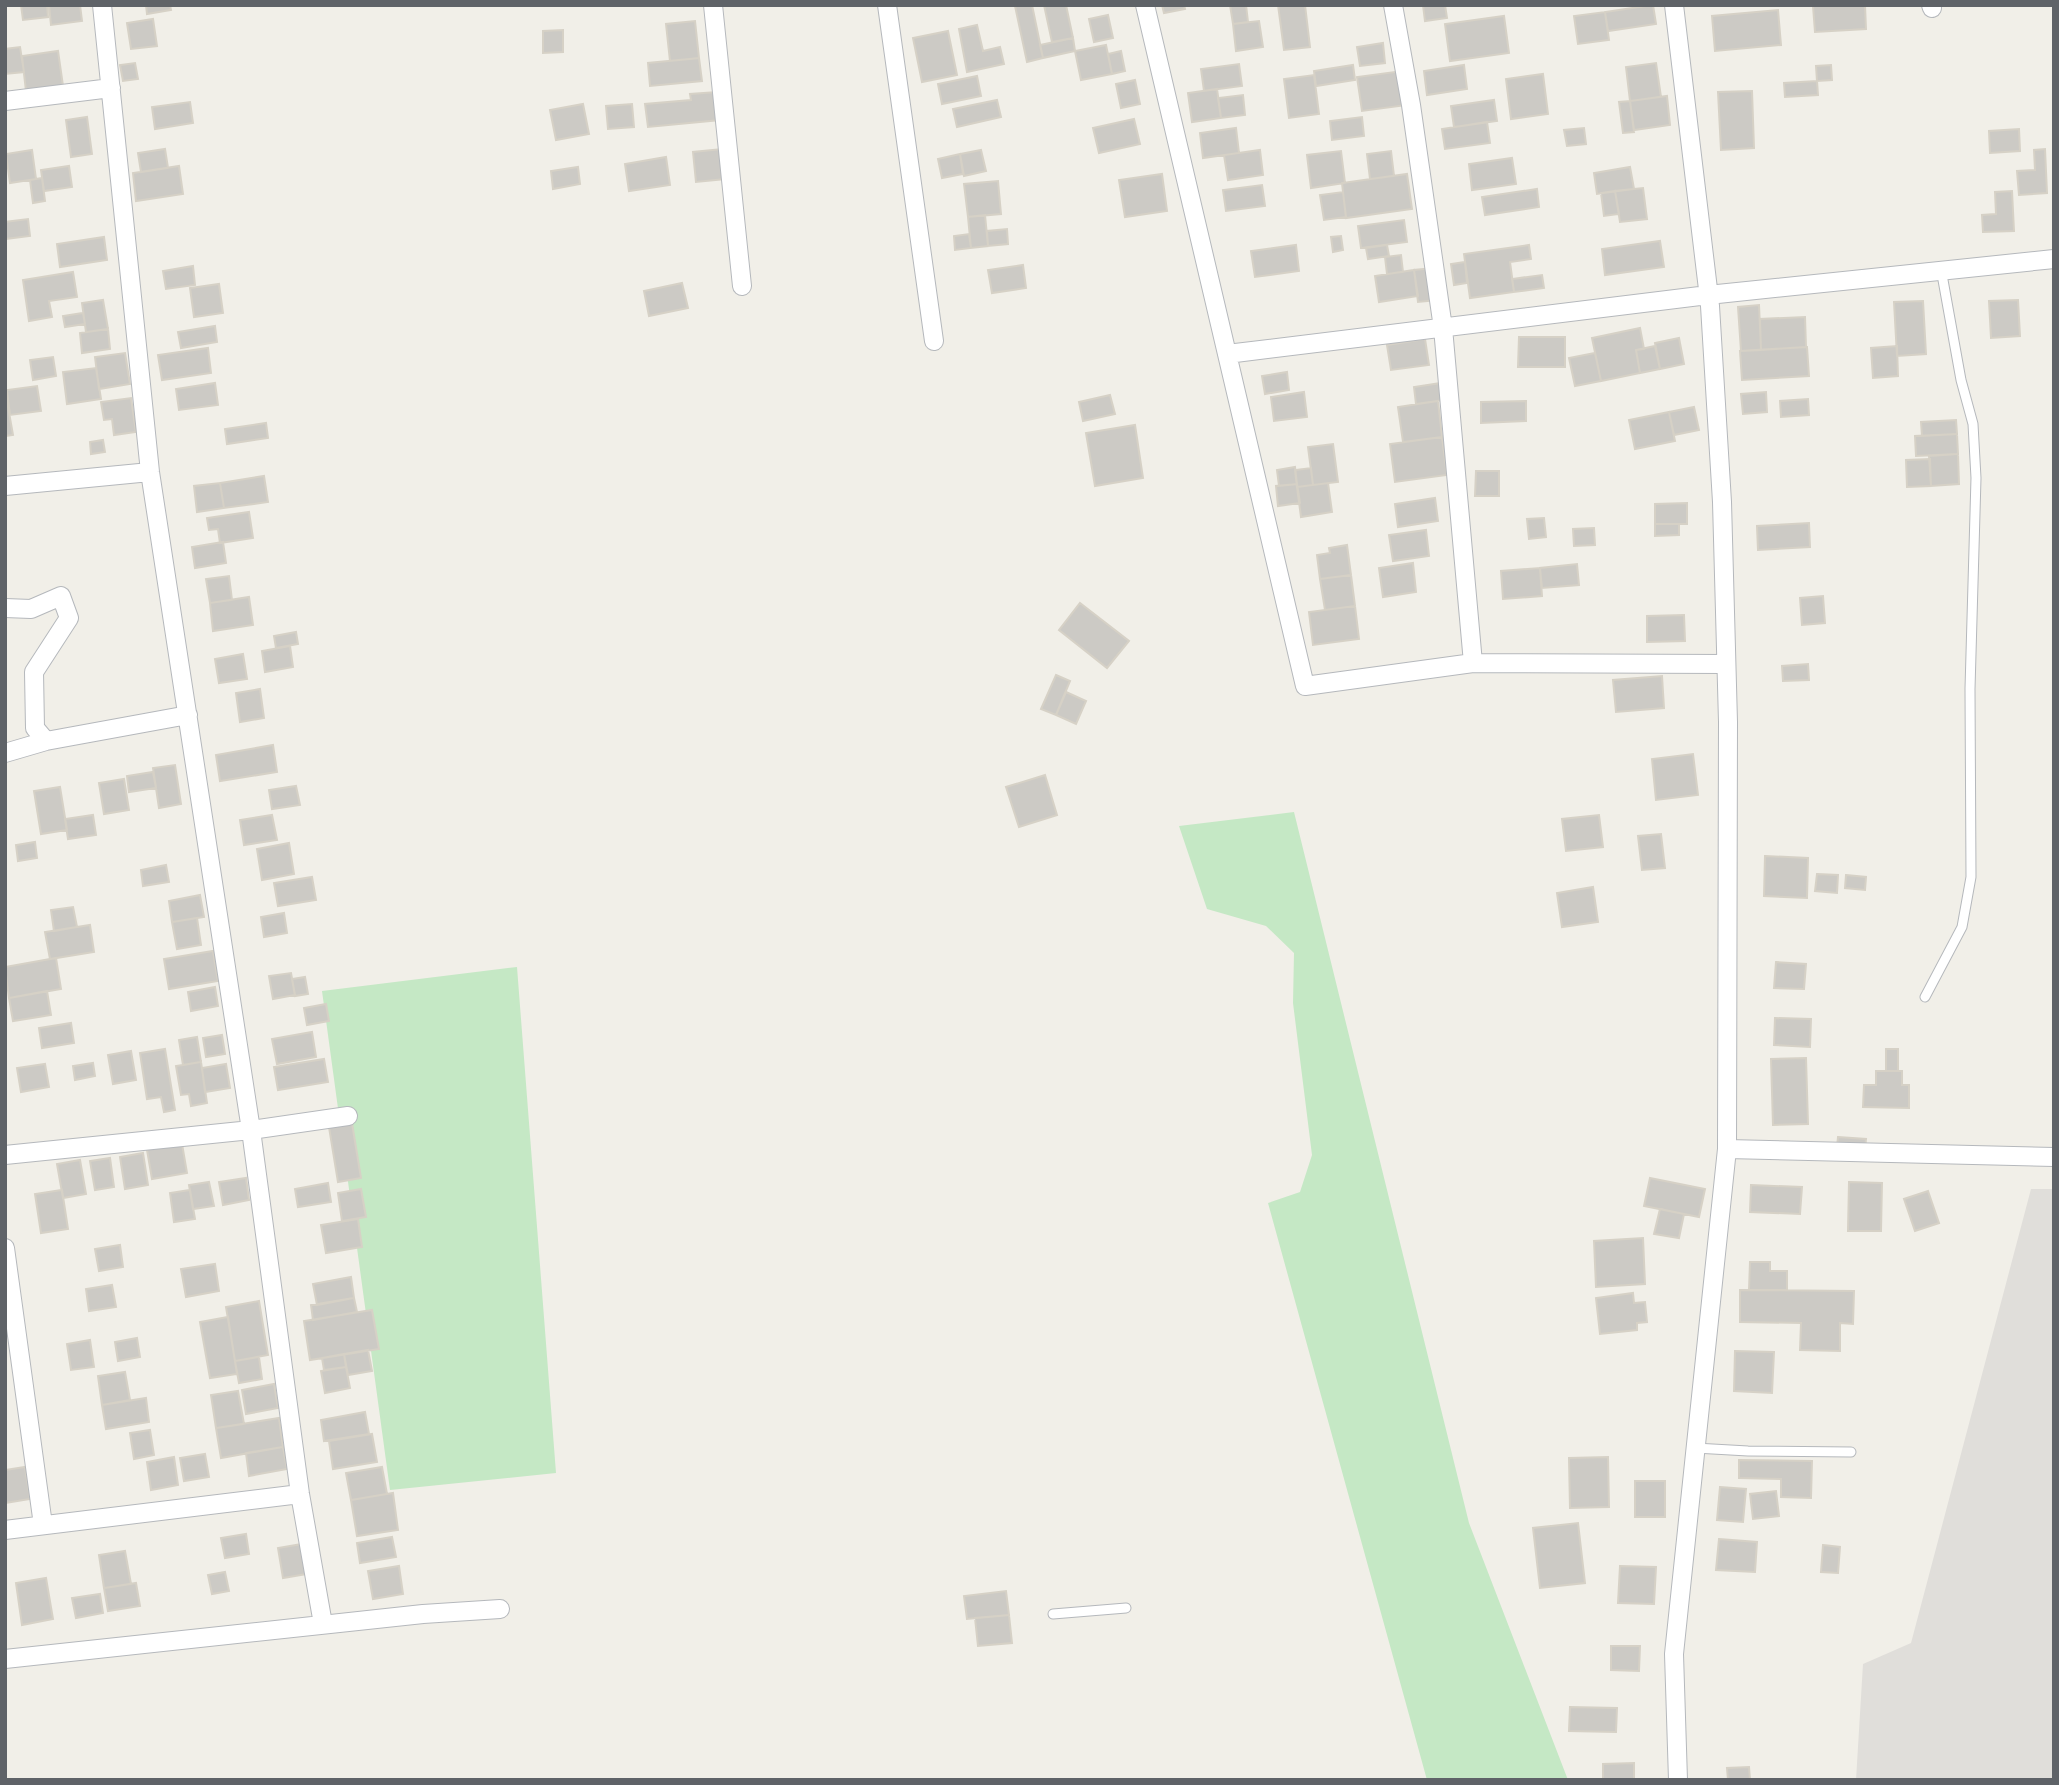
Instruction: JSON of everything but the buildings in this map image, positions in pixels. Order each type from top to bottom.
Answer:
[{"type":"street","points":[[102,5],[150,472],[251,1130],[300,1494],[323,1624]]},
{"type":"street","points":[[713,5],[742,286]]},
{"type":"street","points":[[887,5],[934,341]]},
{"type":"street","points":[[1144,5],[1306,686],[1473,663],[1726,664]]},
{"type":"street","points":[[1393,5],[1411,105],[1443,328],[1473,663]]},
{"type":"street","points":[[1674,5],[1708,295],[1722,502],[1726,664],[1727,1149],[1674,1654],[1678,1780]]},
{"type":"street","points":[[5,101],[111,88]]},
{"type":"street","points":[[1227,354],[1708,295],[2054,259]]},
{"type":"street","points":[[5,485],[150,472]]},
{"type":"street","points":[[5,608],[31,609],[61,596],[69,618],[34,672],[35,729],[46,741]]},
{"type":"street","points":[[5,753],[46,741],[188,715]]},
{"type":"street","points":[[5,1155],[251,1130],[348,1116]]},
{"type":"street","points":[[1727,1149],[2054,1157]]},
{"type":"street","points":[[5,1248],[43,1525]]},
{"type":"street","points":[[5,1530],[300,1494]]},
{"type":"street","points":[[5,1659],[323,1624],[500,1609]]},
{"type":"lane","points":[[1925,997],[1962,927],[1971,877],[1970,689],[1976,478],[1973,424],[1961,380],[1941,270]]},
{"type":"lane","points":[[1695,1448],[1851,1452]]},
{"type":"lane","points":[[1053,1614],[1126,1608]]},
{"type":"shaded area","points":[[2031,1189],[2054,1189],[2054,1780],[1856,1780],[1863,1664],[1911,1643]]},
{"type":"green space","points":[[1294,812],[1469,1523],[1568,1780],[1427,1780],[1268,1203],[1300,1192],[1312,1155],[1293,1003],[1294,953],[1266,926],[1207,909],[1179,826]]},
{"type":"green space","points":[[517,967],[556,1473],[390,1490],[322,991]]}]
